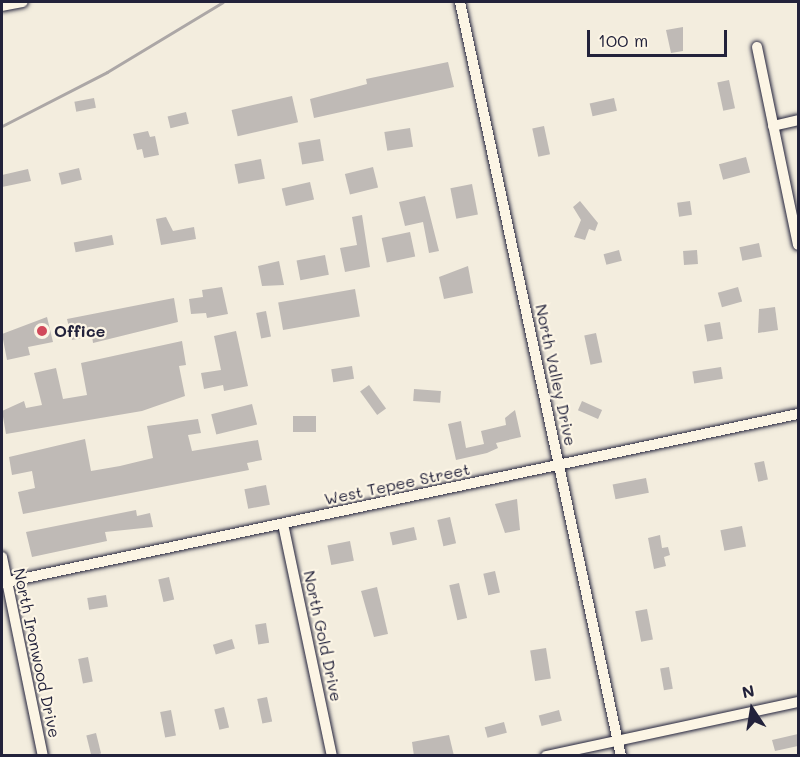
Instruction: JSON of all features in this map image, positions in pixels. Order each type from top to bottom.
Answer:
[{"type":"street","points":[[2,6],[23,2]]},
{"type":"street","name":"North Valley Drive","points":[[460,2],[621,756]]},
{"type":"street","points":[[757,47],[798,245]]},
{"type":"street","points":[[773,126],[798,120]]},
{"type":"street","name":"West Tepee Street","points":[[4,582],[798,414]]},
{"type":"street","name":"North Gold Drive","points":[[283,524],[333,756]]},
{"type":"street","name":"North Ironwood Drive","points":[[2,557],[4,582],[43,756]]},
{"type":"street","points":[[546,756],[798,702]]},
{"type":"building","points":[[683,27],[683,51],[671,53],[666,30]]},
{"type":"building","points":[[448,62],[454,87],[314,118],[310,99],[367,84],[366,79]]},
{"type":"building","points":[[729,80],[735,108],[723,111],[717,82]]},
{"type":"building","points":[[292,96],[298,122],[238,136],[232,110]]},
{"type":"building","points":[[94,98],[96,108],[76,112],[74,102]]},
{"type":"building","points":[[614,98],[617,111],[593,116],[590,104]]},
{"type":"building","points":[[186,112],[189,124],[170,128],[168,117]]},
{"type":"building","points":[[544,126],[550,154],[538,157],[532,128]]},
{"type":"building","points":[[410,128],[413,147],[387,151],[384,132]]},
{"type":"building","points":[[148,131],[150,137],[155,136],[159,155],[144,158],[142,149],[137,150],[133,134]]},
{"type":"building","points":[[320,139],[324,161],[302,164],[298,143]]},
{"type":"building","points":[[746,157],[750,172],[723,180],[719,164]]},
{"type":"building","points":[[261,159],[265,179],[238,184],[234,164]]},
{"type":"building","points":[[373,167],[378,187],[350,194],[345,174]]},
{"type":"building","points":[[79,168],[82,180],[62,185],[59,173]]},
{"type":"building","points":[[28,169],[31,181],[2,187],[2,175]]},
{"type":"building","points":[[310,182],[314,200],[286,206],[282,189]]},
{"type":"building","points":[[472,184],[478,214],[456,219],[450,188]]},
{"type":"building","points":[[425,196],[439,251],[429,253],[423,222],[405,226],[399,202]]},
{"type":"building","points":[[580,201],[598,223],[595,231],[589,229],[585,240],[574,237],[581,220],[573,207]]},
{"type":"building","points":[[690,201],[692,215],[679,217],[677,203]]},
{"type":"building","points":[[362,215],[370,267],[345,272],[340,248],[357,245],[352,217]]},
{"type":"building","points":[[166,217],[173,231],[194,227],[196,239],[161,245],[156,219]]},
{"type":"building","points":[[410,232],[415,256],[387,262],[382,238]]},
{"type":"building","points":[[112,235],[114,245],[76,252],[74,242]]},
{"type":"building","points":[[759,243],[762,257],[742,261],[739,247]]},
{"type":"building","points":[[619,250],[622,261],[606,265],[604,254]]},
{"type":"building","points":[[697,250],[698,264],[684,265],[683,251]]},
{"type":"building","points":[[325,255],[329,275],[300,280],[297,261]]},
{"type":"building","points":[[279,261],[284,285],[262,286],[258,266]]},
{"type":"building","points":[[468,266],[473,293],[444,299],[439,277]]},
{"type":"building","points":[[222,287],[228,314],[207,318],[206,313],[191,314],[189,299],[203,297],[202,290]]},
{"type":"building","points":[[738,287],[742,301],[722,307],[718,293]]},
{"type":"building","points":[[355,289],[360,317],[283,330],[278,303]]},
{"type":"building","points":[[174,298],[178,322],[93,343],[92,336],[72,340],[67,319]]},
{"type":"building","points":[[775,307],[778,330],[758,333],[759,309]]},
{"type":"building","points":[[266,311],[271,337],[261,338],[256,313]]},
{"type":"building","points":[[47,317],[53,342],[28,347],[30,355],[7,360],[2,334]]},
{"type":"building","points":[[720,322],[723,339],[707,342],[704,325]]},
{"type":"building","points":[[236,331],[248,386],[224,391],[223,385],[204,389],[201,373],[221,370],[214,336]]},
{"type":"building","points":[[596,333],[602,362],[590,365],[584,335]]},
{"type":"building","points":[[182,341],[186,365],[179,366],[185,396],[142,411],[6,434],[2,411],[24,401],[26,408],[42,405],[34,373],[56,368],[63,399],[87,395],[81,363]]},
{"type":"building","points":[[352,366],[354,379],[333,382],[331,369]]},
{"type":"building","points":[[721,367],[723,379],[694,383],[692,372]]},
{"type":"building","points":[[369,385],[386,408],[377,415],[360,391]]},
{"type":"building","points":[[414,389],[441,391],[440,403],[413,401]]},
{"type":"building","points":[[582,401],[602,410],[598,419],[578,410]]},
{"type":"building","points":[[252,404],[257,424],[216,435],[211,414]]},
{"type":"building","points":[[515,410],[521,437],[496,443],[498,448],[487,453],[456,460],[448,424],[461,421],[466,448],[484,444],[481,431],[506,425],[505,418]]},
{"type":"building","points":[[293,416],[316,416],[316,432],[293,432]]},
{"type":"building","points":[[198,419],[201,433],[188,435],[192,451],[258,440],[262,460],[247,463],[249,470],[23,514],[18,492],[35,488],[32,471],[12,475],[9,457],[85,439],[91,471],[120,466],[153,458],[147,426]]},
{"type":"building","points":[[764,461],[768,480],[758,482],[754,463]]},
{"type":"building","points":[[646,478],[649,493],[615,499],[613,484]]},
{"type":"building","points":[[266,485],[270,505],[248,509],[244,489]]},
{"type":"building","points":[[517,499],[520,530],[505,533],[495,504]]},
{"type":"building","points":[[136,510],[137,516],[150,513],[153,527],[105,532],[107,541],[32,557],[26,532]]},
{"type":"building","points":[[450,517],[456,543],[443,546],[437,520]]},
{"type":"building","points":[[742,526],[746,547],[724,551],[720,530]]},
{"type":"building","points":[[414,527],[417,540],[393,545],[390,533]]},
{"type":"building","points":[[660,535],[662,548],[668,547],[670,555],[664,557],[666,566],[654,569],[648,538]]},
{"type":"building","points":[[350,541],[354,561],[331,565],[327,545]]},
{"type":"building","points":[[495,571],[500,592],[488,595],[483,574]]},
{"type":"building","points":[[169,577],[174,599],[163,602],[158,579]]},
{"type":"building","points":[[459,583],[467,618],[457,620],[449,585]]},
{"type":"building","points":[[377,587],[388,634],[374,637],[361,591]]},
{"type":"building","points":[[106,595],[108,607],[89,610],[87,598]]},
{"type":"building","points":[[647,609],[653,639],[641,642],[635,611]]},
{"type":"building","points":[[266,623],[269,643],[258,644],[255,625]]},
{"type":"building","points":[[232,639],[235,649],[216,654],[213,645]]},
{"type":"building","points":[[546,648],[551,679],[535,681],[530,651]]},
{"type":"building","points":[[88,657],[93,682],[83,683],[78,659]]},
{"type":"building","points":[[669,667],[673,689],[664,690],[660,669]]},
{"type":"building","points":[[267,697],[272,721],[262,724],[257,699]]},
{"type":"building","points":[[224,707],[229,727],[219,730],[214,709]]},
{"type":"building","points":[[171,710],[176,736],[165,738],[160,712]]},
{"type":"building","points":[[559,710],[562,721],[542,726],[539,715]]},
{"type":"building","points":[[504,722],[507,733],[488,738],[485,727]]},
{"type":"building","points":[[96,733],[101,753],[91,756],[86,735]]},
{"type":"building","points":[[798,734],[798,746],[775,751],[772,740]]},
{"type":"building","points":[[449,735],[454,756],[414,756],[412,742]]},
{"type":"waterway","points":[[2,126],[107,72],[223,2]]},
{"type":"place","name":"Office","points":[[42,331]]}]
